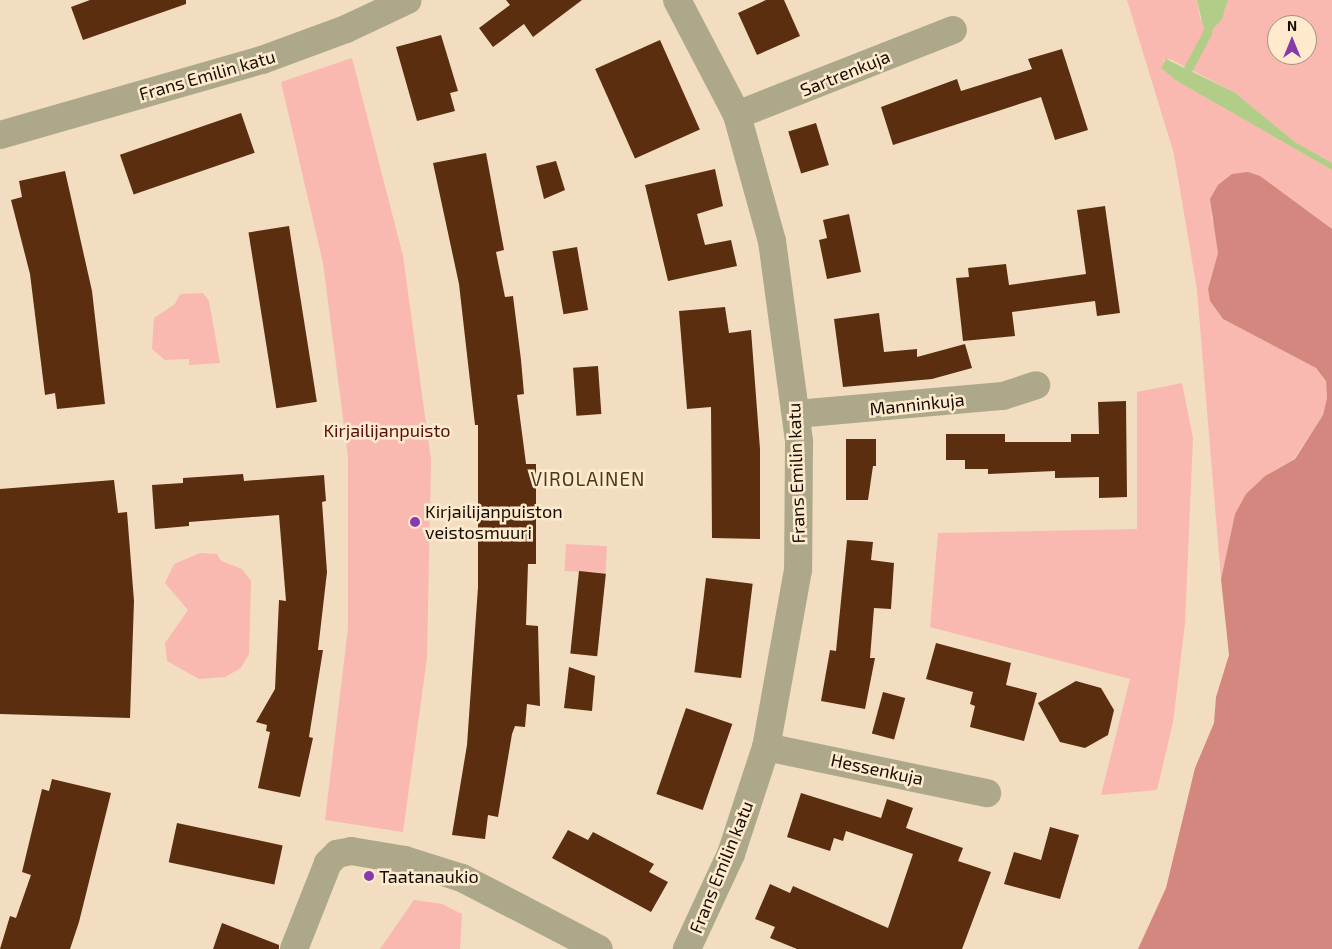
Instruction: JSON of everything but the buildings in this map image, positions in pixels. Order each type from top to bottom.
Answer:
[{"type":"street","name":"Frans Emilin katu","points":[[0,135],[262,60],[346,30],[408,0]]},
{"type":"street","name":"Frans Emilin katu","points":[[677,0],[737,115],[772,241],[796,414],[798,570],[766,747],[730,854],[686,949]]},
{"type":"street","name":"Sartrenkuja","points":[[737,115],[953,30]]},
{"type":"street","name":"Manninkuja","points":[[796,414],[1003,396],[1036,385]]},
{"type":"street","name":"Hessenkuja","points":[[766,747],[987,792]]},
{"type":"street","points":[[294,949],[328,863],[337,854],[351,851],[372,854],[462,878],[599,949]]},
{"type":"green space","points":[[1127,0],[1197,0],[1200,18],[1210,29],[1225,11],[1228,0],[1332,0],[1332,163],[1295,142],[1234,92],[1170,59],[1163,61],[1177,81],[1332,170],[1332,229],[1260,176],[1211,216],[1218,234],[1218,253],[1208,289],[1210,301],[1223,319],[1316,368],[1326,381],[1327,398],[1323,415],[1294,459],[1265,476],[1246,495],[1235,514],[1221,579],[1197,290],[1174,154]]},
{"type":"green space","name":"Kirjailijanpuisto","points":[[352,58],[403,256],[431,460],[427,658],[403,832],[325,820],[348,628],[348,457],[323,263],[281,82]]},
{"type":"green space","points":[[203,293],[209,301],[220,363],[189,365],[189,359],[165,360],[152,349],[154,318],[175,304],[180,294]]},
{"type":"green space","points":[[1182,383],[1193,438],[1185,623],[1173,722],[1157,790],[1101,795],[1130,679],[930,627],[938,533],[1137,529],[1137,392]]},
{"type":"green space","points":[[566,544],[607,546],[606,573],[565,571]]},
{"type":"green space","points":[[200,553],[217,554],[221,561],[242,569],[251,581],[249,654],[241,668],[225,677],[199,679],[167,661],[165,643],[188,610],[165,583],[174,564]]},
{"type":"green space","points":[[414,900],[442,904],[462,914],[460,949],[380,949]]},
{"type":"shaded area","points":[[1197,0],[1228,0],[1222,19],[1213,29],[1203,26]]},
{"type":"shaded area","points":[[1166,59],[1234,92],[1295,142],[1332,163],[1332,170],[1177,81],[1161,68]]},
{"type":"shaded area","points":[[1248,172],[1260,176],[1332,229],[1332,949],[1138,949],[1166,888],[1195,768],[1214,723],[1216,697],[1229,655],[1221,579],[1235,514],[1246,494],[1265,476],[1295,459],[1323,415],[1327,398],[1326,381],[1316,368],[1223,319],[1210,301],[1208,289],[1218,253],[1210,199],[1218,185],[1232,174]]},
{"type":"waterway","points":[[1184,76],[1207,33],[1212,0]]},
{"type":"place","name":"Kirjailijanpuiston veistosmuuri","points":[[415,522]]},
{"type":"place","name":"Taatanaukio","points":[[369,876]]},
{"type":"district","name":"VIROLAINEN","points":[[588,479]]}]
